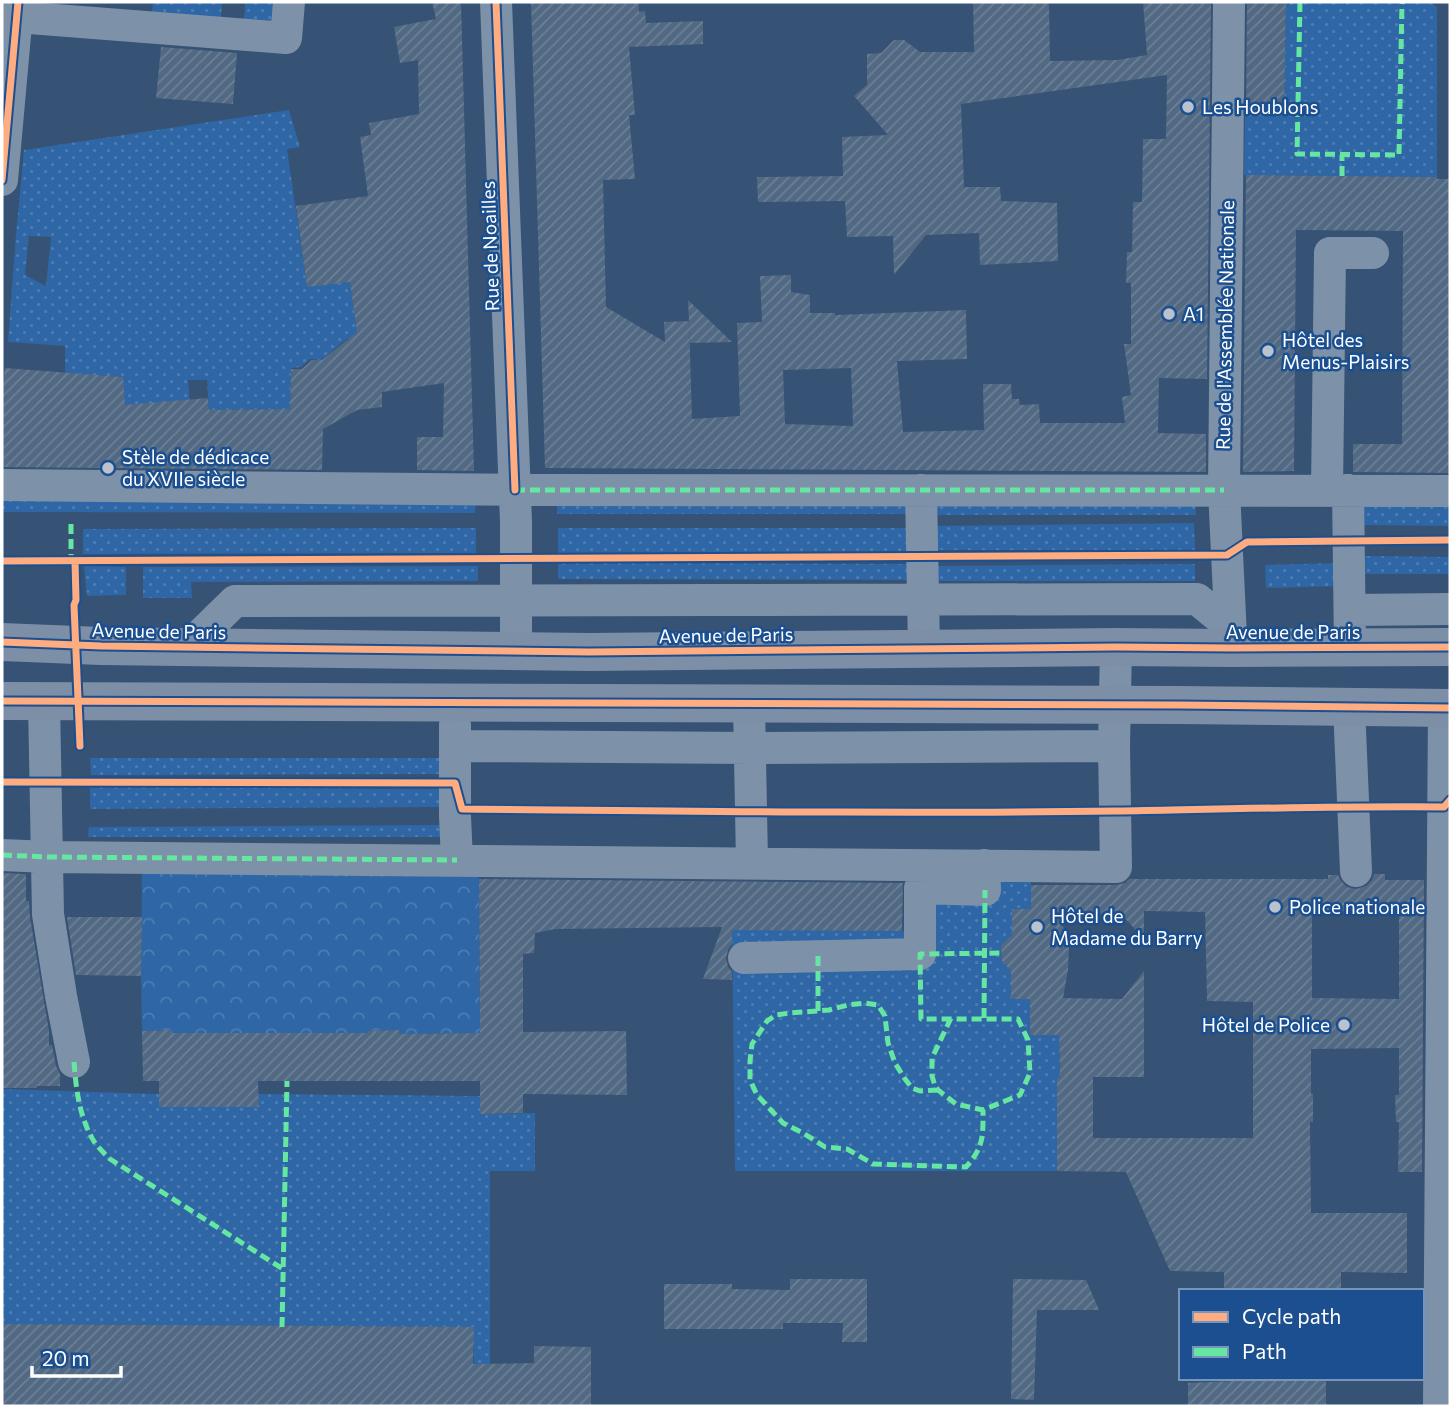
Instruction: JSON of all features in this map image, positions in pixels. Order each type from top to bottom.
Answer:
[{"type":"main road","name":"Avenue de Paris","points":[[2,642],[516,652],[924,649],[1116,647],[1350,629],[1448,648],[1447,708]]},
{"type":"main road","name":"Avenue de Paris","points":[[1231,637],[1231,705]]},
{"type":"main road","points":[[516,652],[520,704]]},
{"type":"main road","points":[[2,701],[1447,708]]},
{"type":"street","points":[[2,180],[26,13],[286,38],[289,2]]},
{"type":"street","name":"Rue de Noailles","points":[[496,2],[515,490],[516,652]]},
{"type":"street","name":"Rue de l'Assemblée Nationale","points":[[1229,2],[1224,490],[1231,637]]},
{"type":"street","points":[[1373,253],[1340,242],[1330,253],[1338,490],[1350,629],[1450,609]]},
{"type":"street","points":[[2,485],[515,490],[1450,491]]},
{"type":"street","points":[[921,489],[924,649]]},
{"type":"street","points":[[188,647],[235,601],[1197,599],[1231,637]]},
{"type":"street","points":[[2,855],[1116,867],[1116,647]]},
{"type":"street","points":[[44,702],[48,914],[74,1062]]},
{"type":"street","points":[[454,704],[457,860]]},
{"type":"street","points":[[748,704],[752,862]]},
{"type":"street","points":[[1349,706],[1356,871]]},
{"type":"street","points":[[1439,1406],[1447,708]]},
{"type":"street","points":[[456,746],[1114,746]]},
{"type":"street","points":[[744,958],[920,954],[920,888],[985,890],[984,865]]},
{"type":"green space","points":[[153,2],[222,2],[221,19],[152,13]]},
{"type":"green space","points":[[245,2],[276,2],[274,23],[244,21]]},
{"type":"green space","points":[[1286,2],[1429,2],[1437,7],[1437,177],[1244,175],[1245,116],[1284,116]]},
{"type":"green space","points":[[289,110],[300,147],[287,149],[307,286],[350,282],[357,329],[365,358],[348,338],[321,360],[310,359],[301,367],[291,368],[290,409],[209,410],[207,380],[188,380],[191,415],[126,423],[122,377],[65,373],[65,346],[8,342],[24,150]],"holes":[[[29,236],[51,237],[46,286],[25,275]]]},
{"type":"green space","points":[[2,498],[476,499],[475,513],[2,512]]},
{"type":"green space","points":[[557,498],[913,499],[913,514],[557,514]]},
{"type":"green space","points":[[1195,498],[1196,515],[928,515],[928,500]]},
{"type":"green space","points":[[1360,500],[1450,501],[1450,526],[1360,525]]},
{"type":"green space","points":[[1194,523],[1195,550],[927,550],[927,526]]},
{"type":"green space","points":[[476,528],[476,553],[83,554],[83,529]]},
{"type":"green space","points":[[558,528],[915,528],[915,553],[558,553]]},
{"type":"green space","points":[[1365,556],[1450,557],[1450,574],[1364,574]]},
{"type":"green space","points":[[558,563],[914,564],[913,580],[558,579]]},
{"type":"green space","points":[[1344,563],[1344,586],[1266,588],[1265,565]]},
{"type":"green space","points":[[1195,564],[1195,581],[928,581],[928,566]]},
{"type":"green space","points":[[84,566],[126,567],[126,595],[87,596]]},
{"type":"green space","points":[[478,566],[478,581],[191,582],[192,598],[143,598],[143,567]]},
{"type":"green space","points":[[90,758],[449,758],[449,774],[91,775]]},
{"type":"green space","points":[[90,787],[449,789],[448,807],[90,809]]},
{"type":"green space","points":[[446,825],[445,837],[88,837],[89,827]]},
{"type":"green space","points":[[142,872],[479,873],[480,1033],[399,1034],[399,1030],[368,1033],[142,1031]]},
{"type":"green space","points":[[907,872],[1031,873],[1031,909],[1012,909],[1012,935],[1001,945],[1002,958],[1030,999],[1030,1035],[1059,1035],[1057,1171],[735,1171],[732,928],[907,931]]},
{"type":"green space","points":[[2,1089],[159,1094],[159,1107],[258,1094],[480,1096],[480,1114],[535,1113],[535,1171],[490,1171],[490,1364],[474,1365],[473,1327],[2,1324]]},
{"type":"building","points":[[432,2],[461,2],[474,471],[417,470],[417,437],[443,437],[444,383],[382,392],[382,407],[357,410],[323,429],[322,470],[2,467],[2,392],[5,368],[123,377],[125,405],[208,398],[209,410],[290,409],[291,369],[302,369],[312,360],[322,360],[357,332],[350,282],[307,287],[296,206],[368,196],[360,137],[371,135],[369,123],[419,114],[418,60],[400,63],[394,27],[436,19]]},
{"type":"building","points":[[531,2],[639,2],[639,12],[645,11],[646,23],[703,21],[703,44],[629,47],[635,115],[629,115],[635,179],[603,180],[606,307],[665,342],[664,322],[689,321],[692,419],[740,416],[737,323],[762,322],[760,276],[791,275],[791,292],[810,295],[810,313],[835,315],[966,310],[967,359],[897,361],[903,432],[984,430],[983,384],[1011,384],[1012,399],[1019,399],[1020,405],[1039,404],[1040,423],[1125,423],[1122,397],[1131,395],[1124,344],[1131,344],[1131,283],[1126,283],[1127,252],[1132,252],[1133,202],[1142,202],[1143,139],[1166,139],[1167,75],[961,104],[964,187],[1000,187],[1001,201],[1057,203],[1058,261],[980,265],[979,233],[926,235],[894,275],[893,236],[847,237],[845,201],[758,202],[757,177],[843,176],[842,137],[888,135],[854,96],[867,85],[867,54],[881,53],[894,40],[904,40],[920,52],[974,52],[973,2],[1049,2],[1050,61],[1117,60],[1147,55],[1143,2],[1211,2],[1207,379],[1159,378],[1158,433],[1206,434],[1206,472],[545,468]],"holes":[[[851,368],[853,426],[785,424],[783,370]]]},
{"type":"building","points":[[1247,2],[1286,2],[1284,116],[1246,116]]},
{"type":"building","points":[[161,47],[237,53],[233,104],[156,98]]},
{"type":"building","name":"Hôtel des Menus-Plaisirs","points":[[1246,175],[1450,179],[1450,473],[1353,472],[1353,444],[1402,444],[1403,231],[1296,230],[1294,471],[1243,472]]},
{"type":"building","points":[[688,300],[732,342],[690,343]]},
{"type":"building","points":[[2,873],[26,874],[26,901],[29,901],[49,1045],[52,1045],[60,1074],[60,1086],[2,1088]]},
{"type":"building","points":[[1374,874],[1385,874],[1385,880],[1424,880],[1422,1172],[1398,1172],[1399,1122],[1396,1122],[1395,1095],[1399,1095],[1399,1048],[1311,1049],[1311,1213],[1407,1213],[1407,1273],[1341,1272],[1341,1289],[1224,1289],[1224,1272],[1170,1271],[1126,1172],[1057,1171],[1059,1035],[1030,1035],[1030,999],[1011,999],[1011,971],[1002,961],[1001,945],[1012,935],[1012,909],[1031,909],[1031,885],[1116,885],[1129,879],[1328,879],[1328,875],[1338,875],[1347,887],[1356,889],[1366,886]],"holes":[[[1144,911],[1205,912],[1207,1001],[1253,1002],[1253,1138],[1093,1138],[1093,1077],[1144,1077],[1144,971],[1122,999],[1063,998],[1069,948],[1060,914],[1120,913],[1144,939]],[[1399,911],[1399,999],[1312,998],[1312,912]]]},
{"type":"building","points":[[479,879],[903,883],[902,931],[732,930],[732,944],[726,958],[732,972],[732,980],[703,979],[722,927],[555,929],[535,933],[534,953],[523,954],[523,1032],[626,1031],[627,1095],[523,1094],[523,1113],[480,1114],[480,1081],[258,1081],[259,1107],[159,1107],[159,1081],[143,1081],[142,1031],[368,1033],[399,1030],[399,1034],[480,1033]]},
{"type":"building","points":[[67,917],[142,917],[141,976],[76,975]]},
{"type":"building","points":[[790,1279],[867,1279],[867,1342],[842,1342],[843,1323],[783,1323],[783,1329],[664,1329],[664,1284],[732,1284],[732,1289],[790,1290]]},
{"type":"building","points":[[1013,1279],[1086,1280],[1099,1310],[1037,1310],[1034,1400],[1011,1399]]},
{"type":"building","points":[[2,1324],[474,1327],[473,1364],[534,1363],[534,1346],[591,1347],[591,1406],[2,1406]]},
{"type":"building","points":[[1326,1380],[1326,1406],[1188,1406],[1188,1383]]},
{"type":"marked path","points":[[1300,2],[1297,154],[1399,155],[1402,2]]},
{"type":"marked path","points":[[1342,155],[1342,176]]},
{"type":"marked path","points":[[515,490],[1224,490]]},
{"type":"marked path","points":[[71,524],[71,564]]},
{"type":"marked path","points":[[2,855],[457,860]]},
{"type":"marked path","points":[[984,1018],[985,890]]},
{"type":"marked path","points":[[951,1018],[932,1058],[932,1076],[938,1090],[956,1104],[983,1110],[1020,1095],[1030,1073],[1028,1040],[1018,1019],[921,1019],[920,954],[1002,953]]},
{"type":"marked path","points":[[818,956],[818,1011]]},
{"type":"marked path","points":[[938,1090],[920,1091],[912,1088],[905,1079],[895,1063],[888,1043],[885,1016],[878,1005],[865,1003],[829,1010],[776,1015],[767,1021],[752,1044],[750,1080],[757,1095],[783,1123],[825,1147],[847,1149],[873,1164],[966,1167],[981,1141],[983,1110]]},
{"type":"marked path","points":[[74,1062],[84,1120],[94,1141],[110,1159],[283,1269]]},
{"type":"marked path","points":[[282,1327],[287,1081]]},
{"type":"cycle path","points":[[2,180],[18,2]]},
{"type":"cycle path","points":[[496,2],[515,490]]},
{"type":"cycle path","points":[[2,561],[1227,555],[1247,542],[1450,540]]},
{"type":"cycle path","points":[[75,561],[74,605],[80,746]]},
{"type":"cycle path","points":[[2,642],[101,646],[589,652],[1450,647]]},
{"type":"cycle path","points":[[2,701],[1450,708]]},
{"type":"cycle path","points":[[2,782],[455,783],[462,809],[1035,812],[1444,807],[1450,800]]},
{"type":"place","name":"Les Houblons","points":[[1188,107]]},
{"type":"place","name":"A1","points":[[1169,314]]},
{"type":"place","name":"Hôtel des Menus-Plaisirs","points":[[1268,351]]},
{"type":"place","name":"Stèle de dédicace du XVIIe siècle","points":[[108,468]]},
{"type":"place","name":"Police nationale","points":[[1275,907]]},
{"type":"place","name":"Hôtel de Madame du Barry","points":[[1037,927]]},
{"type":"place","name":"Hôtel de Police","points":[[1344,1025]]}]
